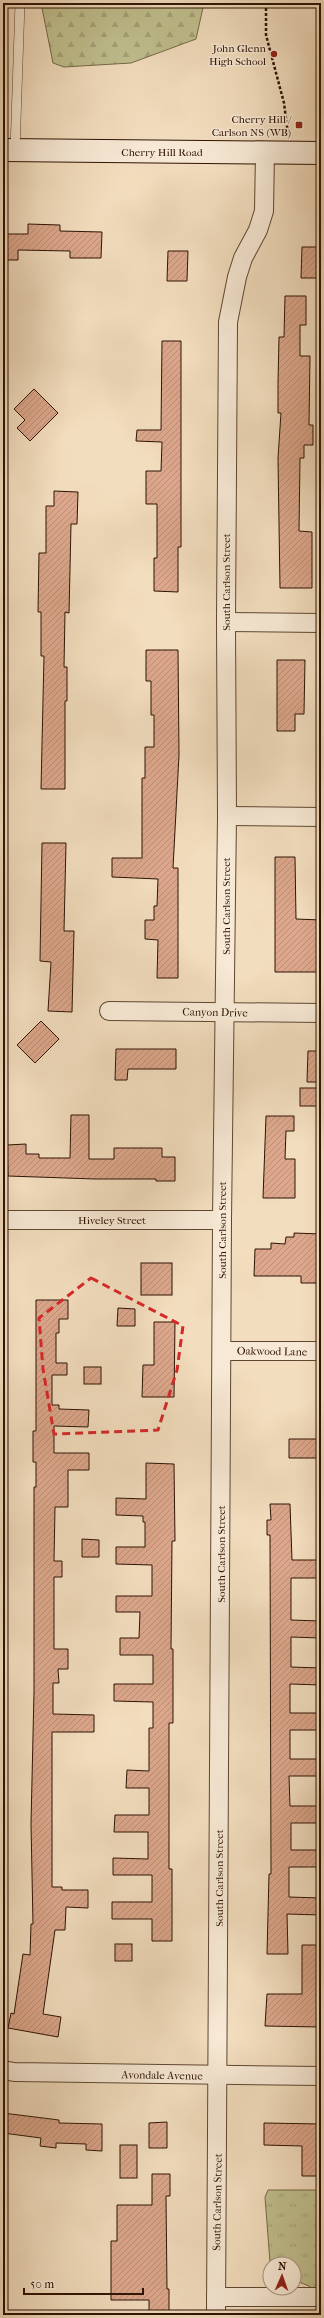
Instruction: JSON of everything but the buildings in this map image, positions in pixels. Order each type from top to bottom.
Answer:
[{"type":"main road","name":"Cherry Hill Road","points":[[9,150],[321,153]]},
{"type":"street","name":"South Carlson Street","points":[[216,2315],[222,1220],[227,816],[226,622],[228,322],[237,276],[258,230],[264,211],[266,152]]},
{"type":"street","points":[[226,622],[321,623]]},
{"type":"street","points":[[227,816],[321,817]]},
{"type":"street","name":"Canyon Drive","points":[[109,1011],[321,1013]]},
{"type":"street","name":"Hiveley Street","points":[[3,1220],[222,1220]]},
{"type":"street","name":"Oakwood Lane","points":[[222,1351],[321,1352]]},
{"type":"street","name":"Avondale Avenue","points":[[3,2070],[14,2072],[321,2076]]},
{"type":"street","points":[[216,2297],[321,2297]]},
{"type":"lane","points":[[9,150],[20,3]]},
{"type":"path","points":[[266,3],[266,35],[284,103],[290,153]]},
{"type":"highlighted area","points":[[91,1278],[183,1326],[177,1370],[158,1430],[54,1434],[43,1369],[39,1318]]},
{"type":"green space","points":[[41,3],[204,3],[196,39],[131,63],[64,67],[53,63]]},
{"type":"green space","points":[[268,2190],[321,2190],[321,2296],[309,2286],[302,2283],[302,2256],[270,2256],[265,2197]]},
{"type":"place","name":"John Glenn High School","points":[[274,54]]},
{"type":"place","name":"Cherry Hill / Carlson NS (WB)","points":[[299,125]]}]
